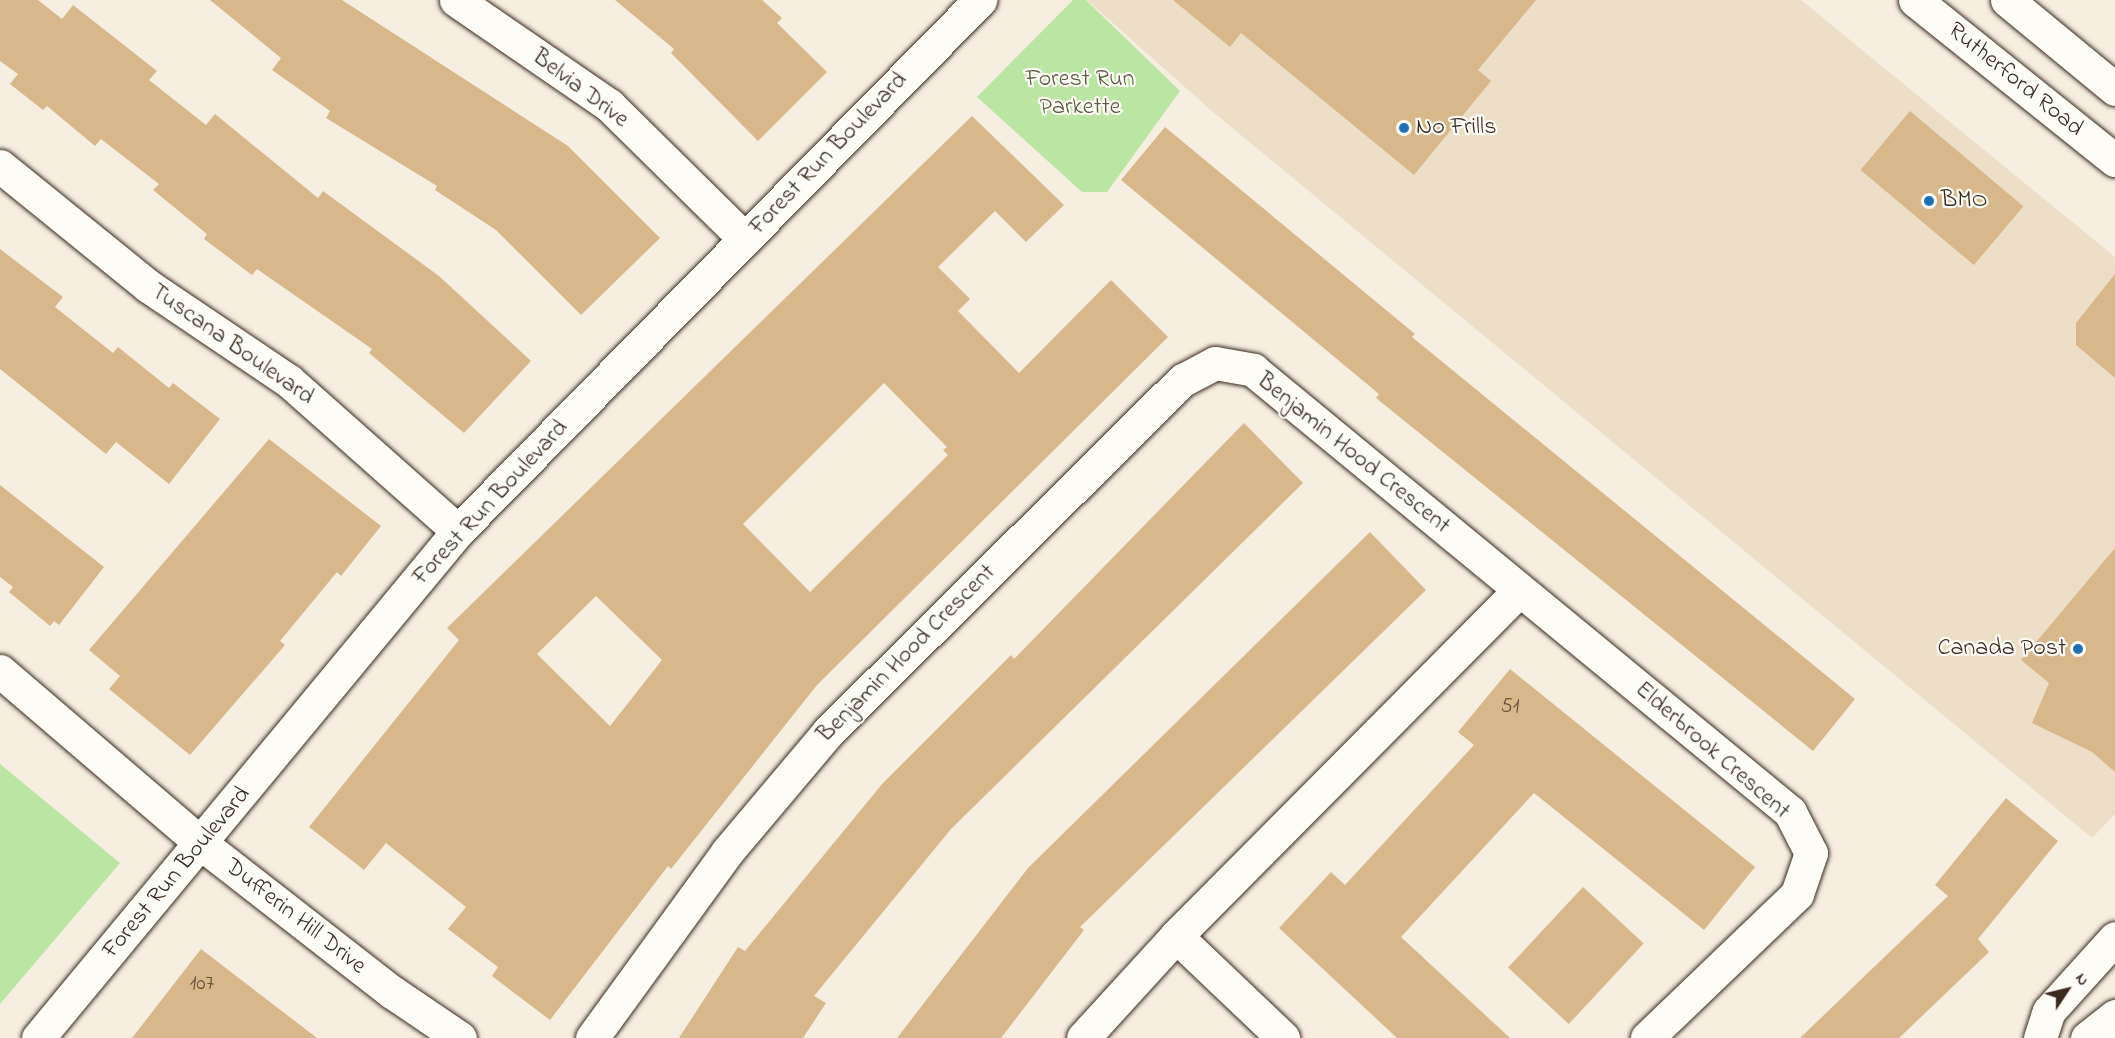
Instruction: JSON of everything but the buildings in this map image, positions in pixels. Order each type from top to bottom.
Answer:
[{"type":"street","name":"Belvia Drive","points":[[456,0],[609,105],[745,239]]},
{"type":"street","name":"Forest Run Boulevard","points":[[39,1038],[203,845],[458,531],[980,0]]},
{"type":"street","name":"Rutherford Road","points":[[1915,0],[2115,160]]},
{"type":"street","points":[[2007,0],[2115,89]]},
{"type":"street","name":"Tuscana Boulevard","points":[[0,166],[148,286],[289,381],[458,531]]},
{"type":"street","name":"Benjamin Hood Crescent","points":[[592,1038],[727,852],[828,732],[1183,380],[1215,363],[1252,370],[1519,590]]},
{"type":"street","points":[[1083,1038],[1176,936],[1519,590]]},
{"type":"street","name":"Elderbrook Crescent","points":[[1519,590],[1790,812],[1811,853],[1797,894],[1647,1038]]},
{"type":"street","name":"Dufferin Hill Drive","points":[[0,671],[203,845],[392,992],[460,1038]]},
{"type":"street","points":[[1176,936],[1283,1038]]},
{"type":"street","points":[[2040,1038],[2049,1011],[2115,938]]},
{"type":"street","points":[[2087,1038],[2115,1016]]},
{"type":"shaded area","points":[[1087,0],[1801,0],[2115,257],[2115,814],[2092,838],[1213,112]]},
{"type":"green space","name":"Forest Run Parkette","points":[[1073,0],[1086,0],[1180,91],[1107,192],[1082,192],[977,97]]},
{"type":"green space","points":[[0,764],[120,863],[0,1004]]},
{"type":"place","name":"No Frills","points":[[1404,128]]},
{"type":"place","name":"BMO","points":[[1929,201]]},
{"type":"place","name":"Canada Post","points":[[2078,649]]}]
